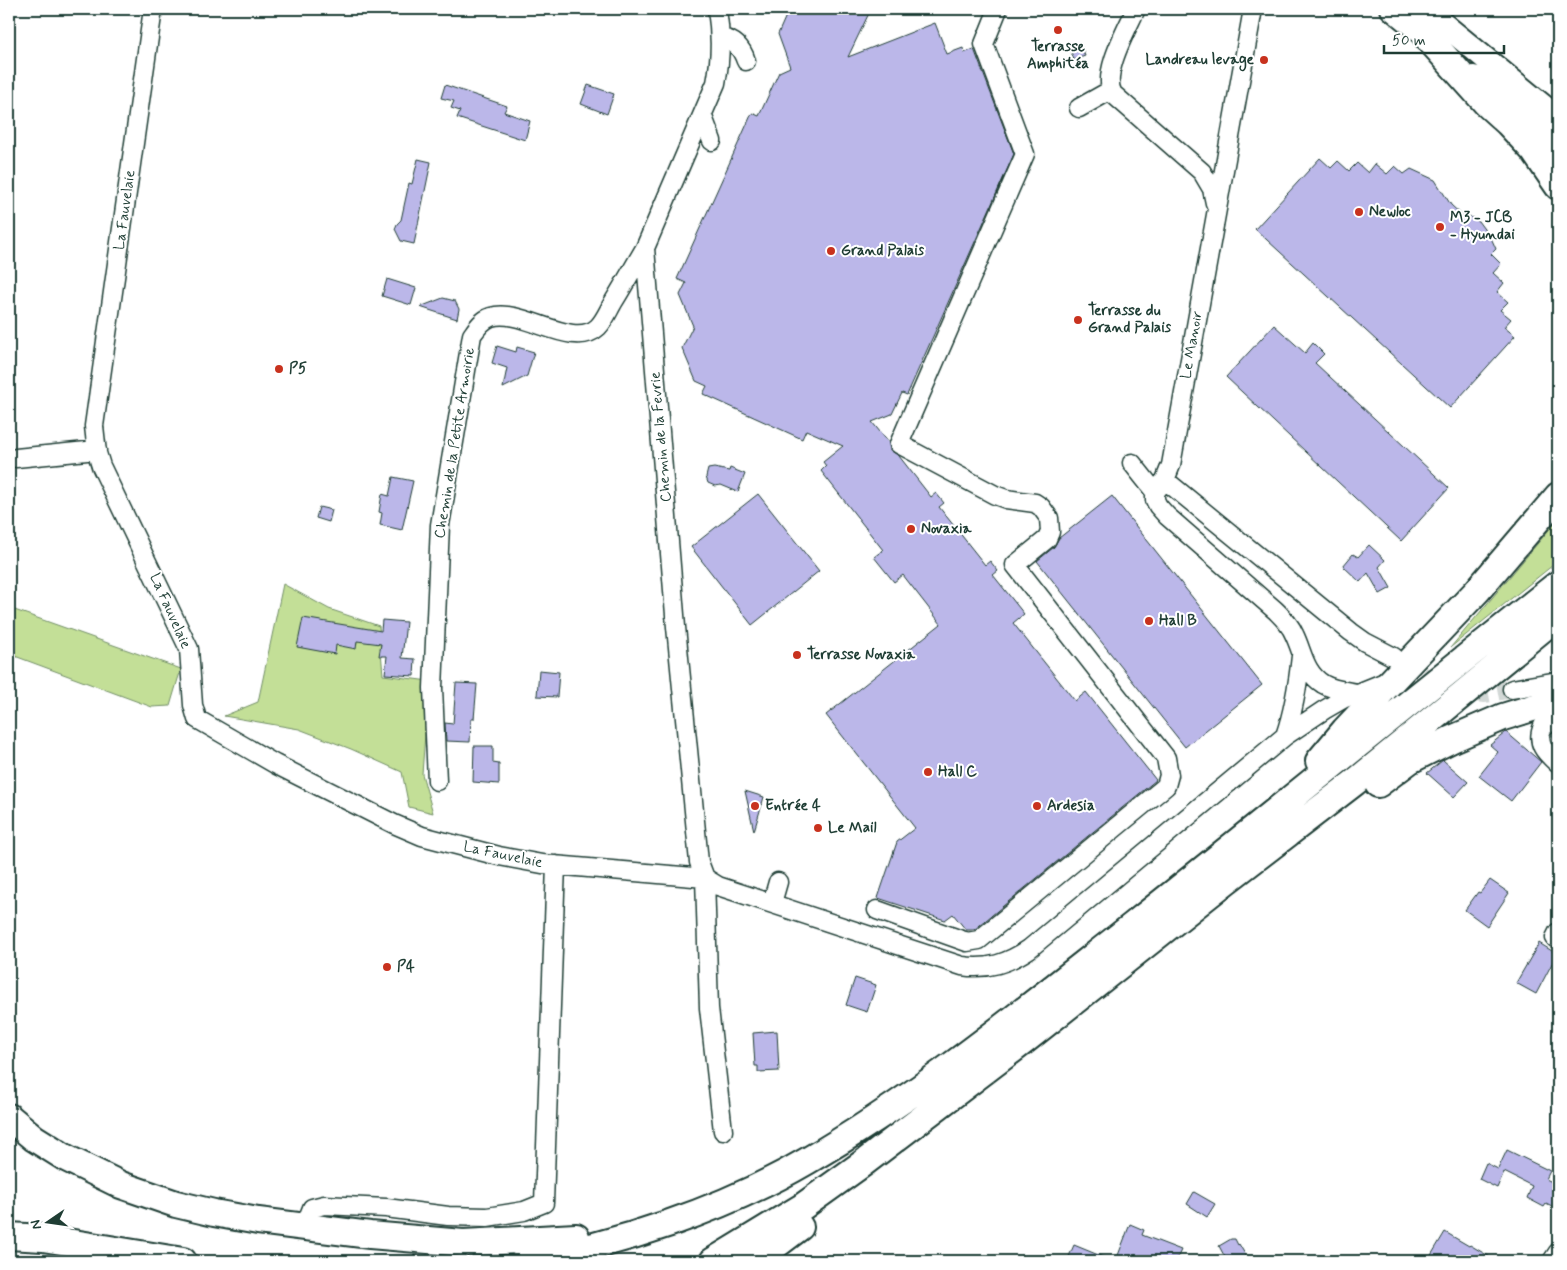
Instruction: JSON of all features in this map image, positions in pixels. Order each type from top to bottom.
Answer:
[{"type":"highway","points":[[1426,36],[1487,104],[1534,151],[1558,186]]},
{"type":"highway","points":[[1278,810],[1395,668],[1477,591],[1557,496]]},
{"type":"highway","points":[[524,1261],[580,1255],[702,1211],[805,1163],[852,1134],[953,1064],[1095,955],[1558,584]]},
{"type":"highway","points":[[713,1261],[796,1212],[1024,1041],[1226,881],[1355,782],[1558,616]]},
{"type":"highway","points":[[1226,881],[1331,818],[1410,760],[1503,717],[1558,700]]},
{"type":"highway","points":[[9,1117],[34,1138],[66,1158],[120,1184],[176,1204],[214,1213],[370,1236],[463,1243],[634,1234]]},
{"type":"highway","points":[[755,1261],[849,1189],[862,1164]]},
{"type":"highway","points":[[9,1236],[43,1238],[183,1261]]},
{"type":"main road","points":[[1392,9],[1558,146]]},
{"type":"main road","points":[[1425,9],[1558,118]]},
{"type":"street","name":"La Fauvelaie","points":[[153,9],[94,426],[96,450],[101,466],[189,649],[193,705],[197,719],[275,764],[394,824],[422,836],[499,856],[556,865],[705,878]]},
{"type":"street","name":"Chemin de la Fevrie","points":[[717,9],[721,38],[716,83],[646,248],[676,627],[700,864],[705,878],[709,1008],[723,1131]]},
{"type":"street","points":[[876,910],[967,942],[979,940],[1166,786],[1169,775],[1166,758],[1015,565],[1047,539],[1050,525],[1046,512],[1035,503],[1006,499],[995,495],[899,444],[1025,154],[984,44],[998,9]]},
{"type":"street","points":[[1136,9],[1112,62],[1111,81],[1113,94],[1202,172],[1212,188],[1216,208]]},
{"type":"street","points":[[1080,108],[1111,81],[1144,9]]},
{"type":"street","name":"Le Manoir","points":[[1160,486],[1171,466],[1253,9]]},
{"type":"street","points":[[721,38],[727,39],[738,46],[745,55],[746,60]]},
{"type":"street","points":[[703,117],[712,141]]},
{"type":"street","name":"Chemin de la Petite Armoirie","points":[[437,781],[433,688],[440,525],[472,335],[481,322],[491,316],[505,316],[540,324],[575,336],[588,333],[598,327],[646,248]]},
{"type":"street","points":[[16,458],[96,450]]},
{"type":"street","points":[[705,878],[718,886],[962,966],[976,968],[997,966],[1016,958],[1029,949],[1285,736],[1324,710],[1357,693],[1395,668],[1132,463]]},
{"type":"street","points":[[1160,486],[1155,500],[1167,516],[1275,610],[1289,625],[1298,643],[1301,656],[1313,675],[1324,684],[1338,690],[1357,693]]},
{"type":"street","points":[[1285,736],[1293,714],[1301,656]]},
{"type":"street","points":[[1512,689],[1558,681]]},
{"type":"street","points":[[1558,719],[1542,726],[1539,734],[1544,751],[1558,764]]},
{"type":"street","points":[[307,1227],[312,1208],[324,1205],[386,1208],[448,1216],[487,1218],[524,1211],[544,1203],[556,865]]},
{"type":"street","points":[[772,903],[778,882]]},
{"type":"street","points":[[1552,1261],[1558,1252]]},
{"type":"green space","points":[[1558,519],[1558,561],[1451,647]]},
{"type":"green space","points":[[283,584],[329,609],[379,626],[383,675],[429,681],[422,774],[433,813],[409,807],[402,772],[351,749],[299,729],[224,716],[258,702]]},
{"type":"green space","points":[[9,608],[181,669],[170,706],[152,707],[12,655],[9,665]]},
{"type":"building","points":[[789,9],[871,9],[848,57],[935,23],[947,54],[963,48],[964,53],[974,49],[1014,154],[907,395],[902,393],[892,414],[872,422],[889,443],[890,450],[899,456],[931,497],[936,493],[944,503],[939,507],[985,565],[990,561],[998,571],[993,575],[1024,614],[1013,623],[1075,701],[1086,692],[1156,780],[974,930],[966,930],[953,914],[945,920],[878,898],[897,842],[915,828],[826,715],[941,624],[903,575],[894,582],[874,557],[883,550],[821,471],[826,466],[823,462],[843,446],[806,430],[802,439],[703,394],[707,386],[696,381],[682,348],[693,326],[680,295],[686,283],[677,279],[752,113],[759,116],[779,72],[790,67],[778,34]]},
{"type":"building","points":[[1081,45],[1085,56],[1074,60],[1070,49]]},
{"type":"building","points":[[445,85],[507,106],[504,112],[530,121],[525,140],[457,118],[460,111],[451,108],[454,101],[441,98]]},
{"type":"building","points":[[588,85],[614,94],[607,114],[581,104]]},
{"type":"building","points":[[1320,158],[1331,168],[1338,161],[1349,171],[1357,163],[1368,173],[1375,164],[1387,174],[1395,166],[1404,174],[1411,169],[1435,180],[1451,205],[1464,217],[1467,215],[1478,221],[1492,240],[1496,249],[1491,254],[1501,264],[1493,273],[1504,283],[1497,292],[1508,302],[1500,310],[1511,319],[1504,327],[1515,336],[1450,408],[1255,229]]},
{"type":"building","points":[[418,159],[431,162],[414,244],[401,241],[395,229],[401,220],[409,183],[412,184]]},
{"type":"building","points":[[387,279],[416,288],[411,305],[382,296]]},
{"type":"building","points":[[443,298],[455,301],[459,309],[457,319],[420,307]]},
{"type":"building","points":[[1274,325],[1305,353],[1313,343],[1324,354],[1315,363],[1449,488],[1401,541],[1226,377]]},
{"type":"building","points":[[497,346],[516,352],[517,347],[534,352],[527,376],[503,388],[507,368],[492,363]]},
{"type":"building","points":[[714,468],[729,471],[730,468],[745,474],[738,492],[721,485],[715,486],[708,483],[706,477],[708,469]]},
{"type":"building","points":[[393,477],[413,481],[402,530],[380,525],[382,513],[379,512],[382,494],[389,496]]},
{"type":"building","points":[[758,494],[819,571],[752,625],[691,547]]},
{"type":"building","name":"Hall B","points":[[1112,496],[1262,685],[1185,747],[1037,561],[1054,547],[1059,538]]},
{"type":"building","points":[[319,507],[332,510],[329,522],[316,518]]},
{"type":"building","points":[[1369,545],[1385,560],[1379,567],[1391,588],[1380,594],[1368,573],[1360,582],[1343,566],[1353,554],[1358,557]]},
{"type":"building","points":[[303,618],[381,631],[382,620],[406,622],[402,658],[415,659],[414,676],[385,674],[387,656],[379,656],[381,644],[357,641],[356,649],[336,645],[335,654],[297,647]]},
{"type":"building","points":[[539,670],[559,672],[557,697],[537,696]]},
{"type":"building","points":[[456,683],[477,684],[474,719],[471,719],[470,742],[446,741],[445,723],[453,724]]},
{"type":"building","points":[[1506,732],[1541,762],[1511,801],[1479,776],[1498,752],[1490,745]]},
{"type":"building","points":[[474,746],[493,746],[493,763],[499,764],[499,784],[473,782]]},
{"type":"building","points":[[1443,760],[1468,782],[1454,797],[1427,773]]},
{"type":"building","name":"Entrée 4","points":[[745,791],[764,797],[754,831]]},
{"type":"building","points":[[1490,880],[1509,893],[1487,926],[1465,910],[1478,892],[1480,893]]},
{"type":"building","points":[[1539,943],[1557,954],[1536,994],[1516,983]]},
{"type":"building","points":[[855,978],[876,985],[867,1012],[846,1005]]},
{"type":"building","points":[[777,1031],[779,1071],[758,1072],[758,1066],[755,1066],[753,1033]]},
{"type":"building","points":[[1507,1150],[1550,1171],[1546,1179],[1556,1184],[1554,1187],[1558,1189],[1558,1210],[1546,1204],[1544,1207],[1527,1198],[1532,1186],[1504,1172],[1497,1188],[1479,1179],[1486,1163],[1498,1169]]},
{"type":"building","points":[[1194,1192],[1215,1204],[1207,1217],[1187,1204]]},
{"type":"building","points":[[1130,1224],[1144,1230],[1142,1235],[1181,1250],[1176,1261],[1150,1261],[1135,1255],[1132,1261],[1117,1258]]},
{"type":"building","points":[[1445,1232],[1497,1261],[1438,1261],[1430,1257]]},
{"type":"building","points":[[1231,1239],[1235,1239],[1249,1261],[1227,1261],[1219,1246]]},
{"type":"building","points":[[1074,1245],[1113,1261],[1067,1261]]},
{"type":"tunnel","points":[[1399,660],[1445,690],[1485,694],[1512,689]]},
{"type":"place","name":"Terrasse Amphitéa","points":[[1058,30]]},
{"type":"place","name":"Landreau levage","points":[[1264,60]]},
{"type":"place","name":"Newloc","points":[[1359,212]]},
{"type":"place","name":"M3 - JCB - Hyundai","points":[[1440,227]]},
{"type":"place","name":"Grand Palais","points":[[831,251]]},
{"type":"place","name":"Terrasse du Grand Palais","points":[[1078,320]]},
{"type":"place","name":"P5","points":[[279,369]]},
{"type":"place","name":"Novaxia","points":[[911,529]]},
{"type":"place","name":"Hall B","points":[[1149,621]]},
{"type":"place","name":"Terrasse Novaxia","points":[[797,655]]},
{"type":"place","name":"Hall C","points":[[928,772]]},
{"type":"place","name":"Entrée 4","points":[[755,806]]},
{"type":"place","name":"Ardesia","points":[[1037,806]]},
{"type":"place","name":"Le Mail","points":[[818,828]]},
{"type":"place","name":"P4","points":[[387,967]]}]
